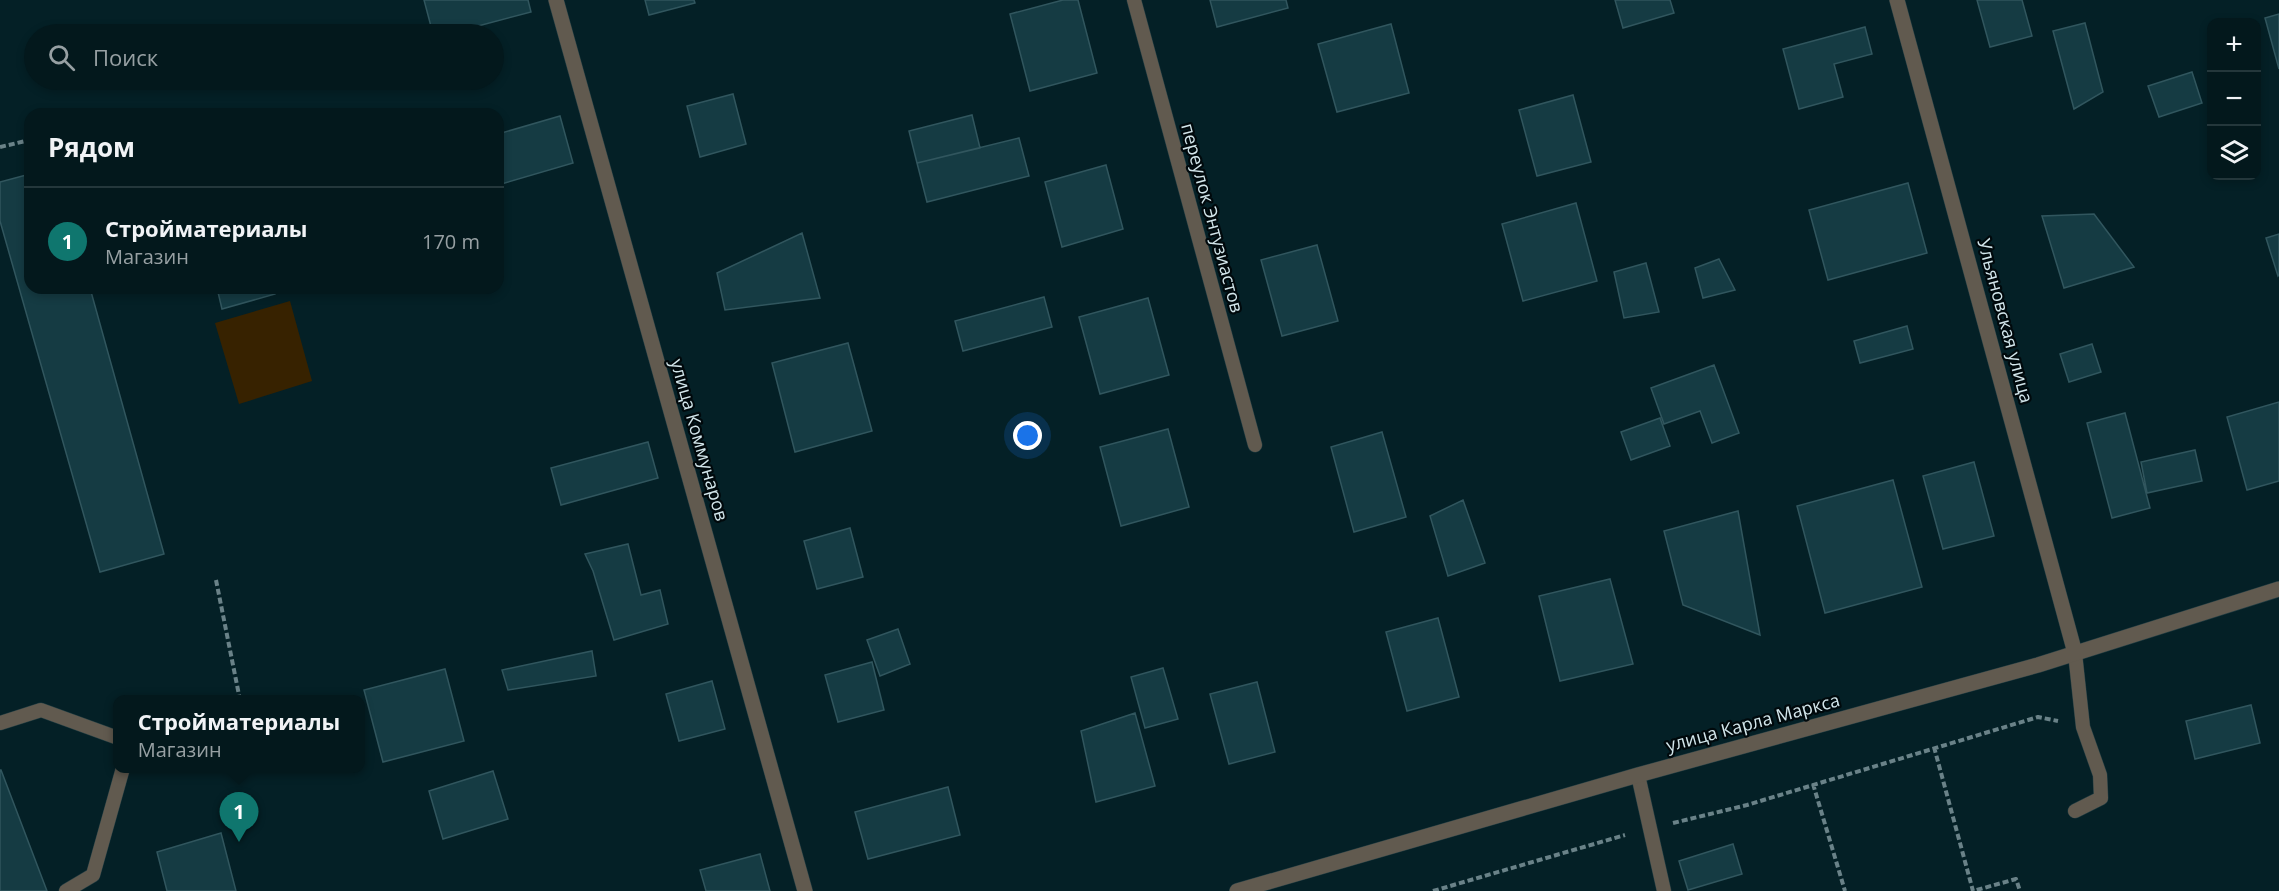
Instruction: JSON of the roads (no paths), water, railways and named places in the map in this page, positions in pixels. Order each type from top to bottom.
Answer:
[{"type":"street","name":"улица Коммунаров","points":[[556,0],[805,891]]},
{"type":"street","name":"Ульяновская улица","points":[[1897,0],[2075,653]]},
{"type":"street","name":"улица Карла Маркса","points":[[1237,891],[1638,775],[2037,665],[2279,589]]},
{"type":"lane","name":"переулок Энтузиастов","points":[[1134,0],[1255,446]]},
{"type":"lane","points":[[2075,653],[2083,727],[2100,775],[2101,798],[2075,811]]},
{"type":"lane","points":[[0,723],[41,710],[113,737]]},
{"type":"lane","points":[[66,891],[93,875],[122,773]]},
{"type":"lane","points":[[1638,775],[1664,891]]},
{"type":"place","name":"Стройматериалы","points":[[239,842]]}]
